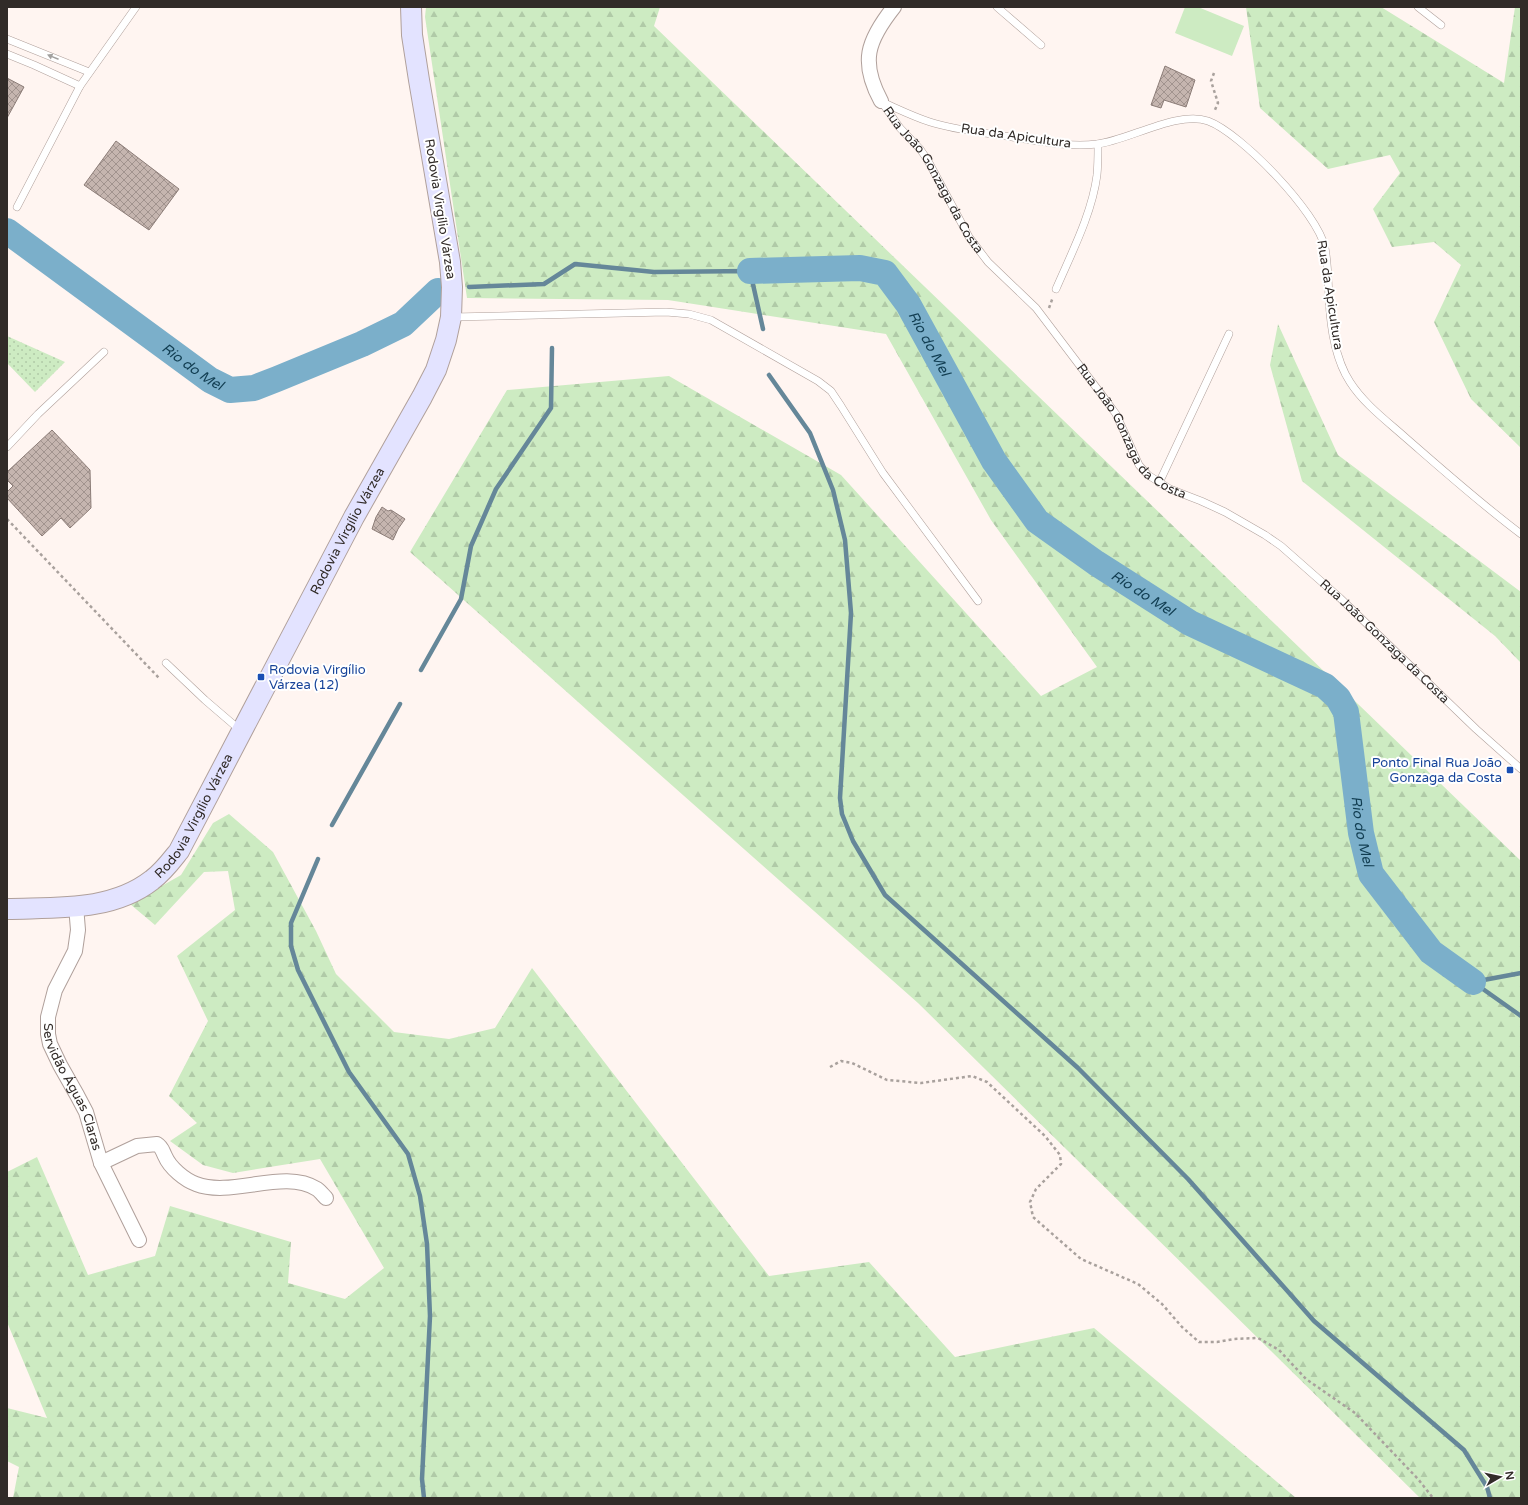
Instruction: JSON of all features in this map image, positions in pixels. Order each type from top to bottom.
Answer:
[{"type":"main road","name":"Rodovia Virgílio Várzea","points":[[7,909],[76,906],[116,900],[135,892],[153,880],[168,865],[179,851],[354,517],[436,370],[446,340],[450,317],[452,287],[450,262],[412,35],[411,7]]},
{"type":"street","name":"Rua João Gonzaga da Costa","points":[[881,102],[870,76],[868,64],[869,54],[878,29],[894,7]]},
{"type":"street","name":"Servidão Águas Claras","points":[[76,906],[78,930],[75,951],[55,990],[48,1017],[48,1034],[50,1044],[60,1065],[78,1095],[86,1112],[102,1163],[140,1240]]},
{"type":"street","points":[[102,1163],[137,1146],[157,1144],[161,1146],[165,1156],[177,1172],[196,1184],[215,1189],[298,1181],[318,1189],[326,1198]]},
{"type":"lane","points":[[17,207],[80,86],[136,7]]},
{"type":"lane","points":[[997,7],[1041,44]]},
{"type":"lane","points":[[1418,7],[1441,25]]},
{"type":"lane","points":[[7,39],[89,72]]},
{"type":"lane","points":[[7,54],[80,86]]},
{"type":"lane","name":"Rua da Apicultura","points":[[881,102],[930,122],[957,128],[1044,142],[1075,145],[1098,144],[1180,120],[1199,119],[1210,122],[1236,138],[1257,156],[1294,196],[1310,215],[1320,231],[1327,258],[1331,320],[1337,348],[1349,382],[1375,410],[1485,508],[1521,534]]},
{"type":"lane","name":"Rua João Gonzaga da Costa","points":[[881,102],[900,128],[927,159],[957,217],[978,251],[1045,319],[1071,356],[1109,403],[1122,426],[1139,465],[1148,475],[1159,483],[1225,512],[1281,546],[1367,623],[1476,729],[1521,769]]},
{"type":"lane","points":[[1056,290],[1082,230],[1090,204],[1097,176],[1098,144]]},
{"type":"lane","points":[[450,317],[666,312],[689,314],[711,320],[818,381],[831,391],[883,473],[978,601]]},
{"type":"lane","points":[[1159,483],[1229,334]]},
{"type":"lane","points":[[7,447],[38,414],[104,352]]},
{"type":"lane","points":[[166,663],[242,732]]},
{"type":"path","points":[[1210,122],[1218,103],[1211,81],[1214,73]]},
{"type":"path","points":[[1045,319],[1056,290]]},
{"type":"path","points":[[7,519],[160,678]]},
{"type":"path","points":[[830,1067],[841,1061],[852,1063],[887,1080],[921,1083],[972,1076],[987,1082],[1045,1136],[1060,1155],[1061,1164],[1036,1189],[1030,1202],[1033,1216],[1081,1259],[1138,1284],[1162,1304],[1182,1327],[1199,1342],[1217,1342],[1234,1339],[1258,1338],[1279,1350],[1306,1379],[1355,1413],[1418,1479],[1433,1498]]},
{"type":"green space","points":[[426,7],[660,7],[654,26],[1521,861],[1521,1498],[1420,1498],[918,1003],[410,552],[507,390],[669,376],[841,475],[1041,696],[1097,667],[991,520],[886,334],[668,300],[467,298],[425,17]]},
{"type":"green space","points":[[1185,7],[1198,7],[1244,26],[1232,56],[1175,33]]},
{"type":"green space","points":[[1246,7],[1381,7],[1504,83],[1515,7],[1521,7],[1521,448],[1471,399],[1434,322],[1461,265],[1434,242],[1392,247],[1373,209],[1400,173],[1390,155],[1328,169],[1260,108]]},
{"type":"green space","points":[[1278,324],[1338,455],[1521,592],[1521,663],[1495,636],[1302,481],[1270,365]]},
{"type":"green space","points":[[7,336],[65,362],[35,392],[7,363]]},
{"type":"green space","points":[[229,814],[273,852],[316,931],[336,974],[394,1032],[449,1039],[495,1028],[532,968],[769,1276],[869,1262],[955,1357],[1094,1328],[1296,1498],[13,1498],[19,1467],[7,1461],[7,1408],[47,1418],[7,1322],[7,1172],[37,1157],[88,1275],[155,1256],[170,1206],[291,1242],[288,1283],[345,1299],[384,1268],[320,1159],[233,1173],[203,1165],[170,1141],[197,1123],[169,1096],[208,1021],[177,956],[235,910],[228,871],[204,872],[155,925],[130,904],[181,875],[213,823]]},
{"type":"building","points":[[1165,66],[1195,80],[1186,107],[1164,100],[1161,108],[1151,105]]},
{"type":"building","points":[[7,78],[24,87],[7,118]]},
{"type":"building","points":[[116,141],[179,189],[149,230],[84,185]]},
{"type":"building","points":[[52,430],[90,470],[91,508],[70,528],[61,518],[42,536],[7,498],[7,492],[13,486],[7,480],[7,472]]},
{"type":"building","points":[[382,507],[388,511],[391,510],[405,519],[393,540],[372,529],[376,517]]},
{"type":"waterway","name":"Rio do Mel","points":[[7,231],[210,380],[230,390],[254,388],[362,344],[403,324],[438,291]]},
{"type":"waterway","points":[[469,287],[544,284],[575,264],[654,272],[750,271],[763,329]]},
{"type":"waterway","name":"Rio do Mel","points":[[750,271],[860,268],[885,273],[908,304],[994,461],[1037,521],[1096,563],[1190,623],[1325,686],[1338,698],[1346,712],[1361,833],[1371,874],[1431,952],[1473,982]]},
{"type":"waterway","points":[[421,670],[461,599],[471,546],[496,489],[551,408],[552,348]]},
{"type":"waterway","points":[[769,375],[810,433],[833,490],[845,540],[851,613],[840,798],[842,814],[853,841],[885,895],[1078,1068],[1188,1179],[1314,1321],[1464,1450],[1487,1487],[1490,1498]]},
{"type":"waterway","points":[[332,825],[400,704]]},
{"type":"waterway","points":[[318,859],[291,923],[291,946],[298,970],[349,1072],[408,1154],[420,1196],[427,1244],[430,1316],[422,1479],[424,1498]]},
{"type":"waterway","points":[[1473,982],[1521,973]]},
{"type":"waterway","points":[[1473,982],[1521,1016]]},
{"type":"place","name":"Rodovia Virgílio Várzea (12)","points":[[261,677]]},
{"type":"place","name":"Ponto Final Rua João Gonzaga da Costa","points":[[1510,770]]}]
